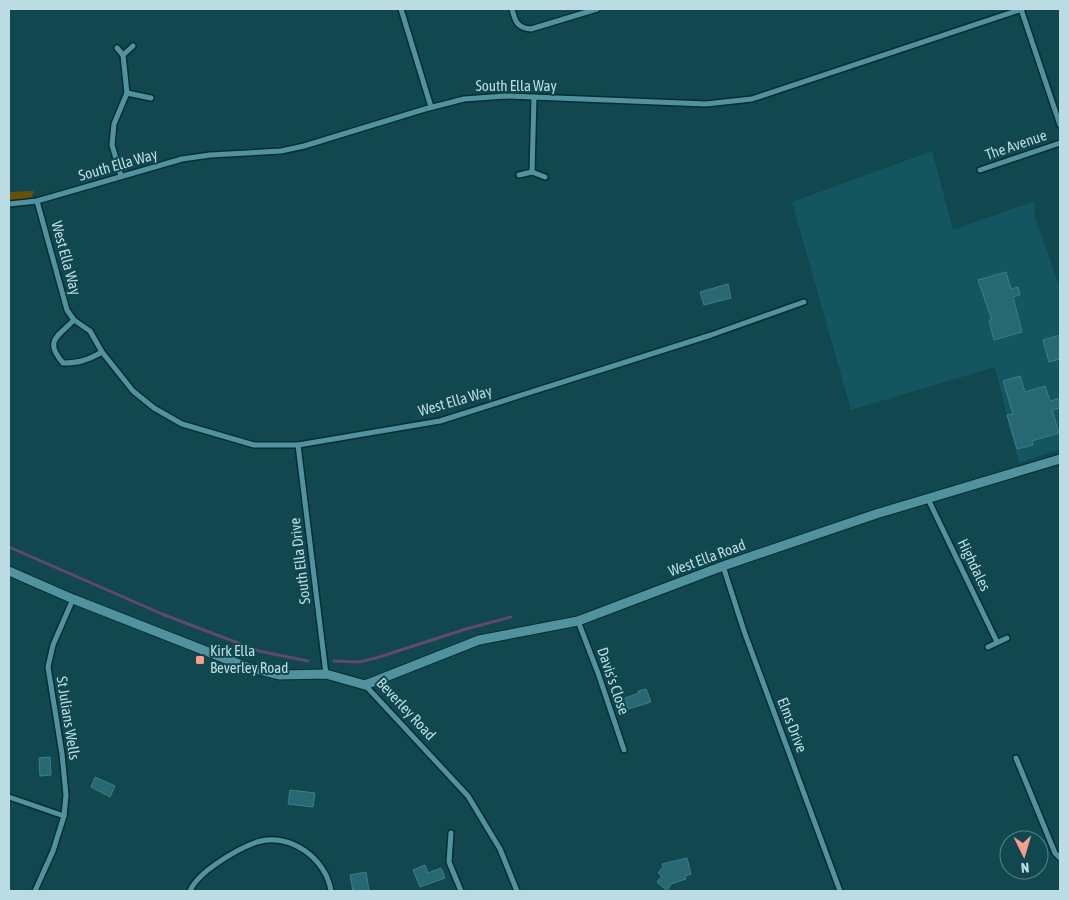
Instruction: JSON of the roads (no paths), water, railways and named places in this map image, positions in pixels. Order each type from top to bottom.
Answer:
[{"type":"street","points":[[401,9],[431,107]]},
{"type":"street","points":[[512,9],[517,24],[523,28],[531,29],[597,9]]},
{"type":"street","points":[[1021,9],[1060,125]]},
{"type":"street","name":"South Ella Way","points":[[9,204],[37,201],[121,176],[195,157],[281,151],[304,146],[431,107],[464,99],[534,97],[706,104],[752,100],[1021,9]]},
{"type":"street","points":[[123,56],[133,46]]},
{"type":"street","points":[[116,48],[123,56],[127,93],[114,124],[112,145],[121,176]]},
{"type":"street","points":[[127,93],[151,98]]},
{"type":"street","points":[[532,172],[534,97]]},
{"type":"street","name":"The Avenue","points":[[980,170],[1060,143]]},
{"type":"street","points":[[520,176],[532,172],[544,177]]},
{"type":"street","name":"West Ella Way","points":[[37,201],[67,310],[74,320],[90,331],[102,352],[133,391],[154,408],[182,424],[254,445],[298,445],[440,421],[711,335],[804,302]]},
{"type":"street","points":[[74,320],[60,332],[53,345],[54,352],[64,363],[79,363],[89,360],[102,352]]},
{"type":"street","name":"South Ella Drive","points":[[298,445],[326,674]]},
{"type":"street","name":"West Ella Road","points":[[364,685],[479,640],[578,621],[723,566],[876,514],[1060,459]]},
{"type":"street","name":"Highdales","points":[[928,499],[997,642]]},
{"type":"street","name":"Elms Drive","points":[[723,566],[744,631],[840,891]]},
{"type":"street","name":"Beverley Road","points":[[9,571],[73,599],[244,666],[279,675],[326,674],[364,685],[468,796],[500,849],[516,891]]},
{"type":"street","name":"St Julians Wells","points":[[35,891],[53,851],[64,816],[66,795],[62,754],[48,667],[53,644],[73,599]]},
{"type":"street","name":"Davis's Close","points":[[578,621],[624,750]]},
{"type":"street","points":[[988,647],[1007,638]]},
{"type":"street","points":[[1016,758],[1055,853],[1060,858]]},
{"type":"street","points":[[9,797],[64,816]]},
{"type":"street","points":[[451,833],[449,862],[461,891]]},
{"type":"street","points":[[190,891],[191,887],[209,869],[231,853],[258,842],[272,840],[288,842],[304,850],[316,860],[329,879],[331,891]]},
{"type":"street","points":[[450,843],[458,844]]},
{"type":"waterway","points":[[9,547],[162,614],[259,651],[308,661]]},
{"type":"waterway","points":[[334,661],[359,662],[376,658],[466,629],[511,617]]},
{"type":"place","name":"Kirk Ella Beverley Road","points":[[200,660]]}]
